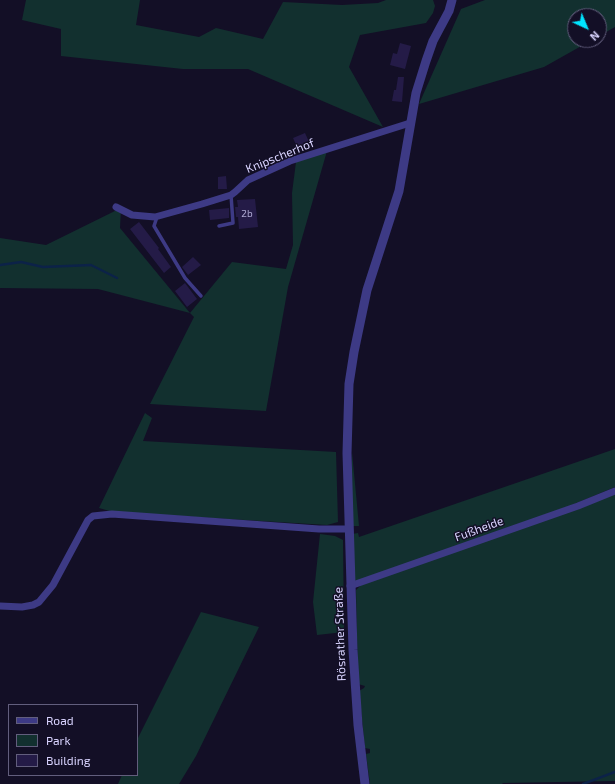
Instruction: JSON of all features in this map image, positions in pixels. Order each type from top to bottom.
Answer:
[{"type":"street","name":"Rösrather Straße","points":[[365,784],[355,688],[350,586],[347,426],[349,384],[367,290],[399,191],[416,93],[433,41],[449,11],[452,0]]},
{"type":"street","name":"Knipscherhof","points":[[116,207],[132,216],[158,216],[231,195],[248,180],[290,162],[410,123]]},
{"type":"street","name":"Fußheide","points":[[350,586],[578,506],[615,491]]},
{"type":"street","points":[[0,606],[22,607],[39,602],[53,585],[88,520],[93,516],[112,514],[319,529],[349,529]]},
{"type":"lane","points":[[219,226],[233,223],[231,195]]},
{"type":"lane","points":[[158,216],[154,226],[185,278],[201,296]]},
{"type":"green space","points":[[26,0],[140,0],[136,25],[199,37],[216,28],[263,39],[283,2],[342,5],[378,3],[386,0],[433,0],[435,6],[433,13],[426,23],[360,35],[349,67],[383,127],[248,69],[183,69],[61,56],[61,29],[22,20]]},
{"type":"green space","points":[[485,0],[615,0],[615,27],[607,32],[607,8],[567,8],[567,48],[578,48],[544,67],[419,104],[461,9]]},
{"type":"green space","points":[[327,151],[288,287],[266,411],[150,404],[194,317],[190,313],[232,262],[286,269],[293,245],[292,193],[296,162]]},
{"type":"green space","points":[[121,208],[120,228],[190,313],[98,289],[0,288],[0,238],[46,245]]},
{"type":"green space","points":[[145,413],[152,418],[143,441],[336,452],[338,522],[327,525],[113,512],[99,508]]},
{"type":"green space","points":[[615,449],[615,487],[567,507],[354,582],[352,534],[358,533],[359,537]]},
{"type":"green space","points":[[352,452],[359,526],[352,526]]},
{"type":"green space","points":[[615,493],[615,781],[502,783],[503,784],[370,784],[366,754],[370,753],[370,749],[365,748],[359,691],[365,686],[358,684],[356,590],[361,585]]},
{"type":"green space","points":[[320,534],[335,536],[343,540],[344,632],[317,635],[313,602]]},
{"type":"green space","points":[[201,612],[259,627],[196,756],[179,784],[118,784],[122,776],[138,776],[138,738]]},
{"type":"building","points":[[400,43],[411,46],[405,69],[390,65],[393,53],[397,54]]},
{"type":"building","points":[[398,77],[404,77],[402,102],[392,101],[394,90],[396,90]]},
{"type":"building","points":[[305,133],[310,144],[298,149],[293,138]]},
{"type":"building","points":[[226,176],[227,189],[218,189],[218,177]]},
{"type":"building","points":[[255,199],[258,227],[239,229],[235,207],[238,207],[237,200]]},
{"type":"building","points":[[229,208],[229,218],[210,220],[209,210]]},
{"type":"building","points":[[139,222],[159,248],[158,249],[171,267],[164,273],[130,229]]},
{"type":"building","points":[[193,257],[201,265],[188,275],[182,267]]},
{"type":"building","points":[[185,283],[197,299],[187,307],[175,291]]},
{"type":"waterway","points":[[0,265],[21,262],[43,267],[91,265],[117,278]]},
{"type":"waterway","points":[[583,784],[615,772]]}]
